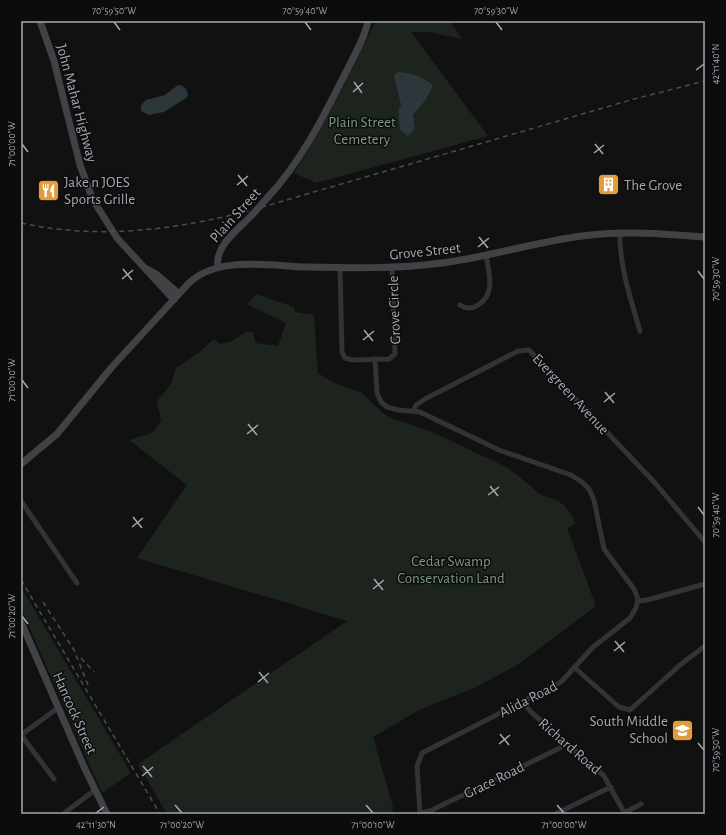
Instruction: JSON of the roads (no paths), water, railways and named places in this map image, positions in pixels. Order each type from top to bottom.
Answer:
[{"type":"main road","name":"John Mahar Highway","points":[[40,21],[52,56],[82,172],[96,206],[103,219],[117,238],[145,268],[152,279],[174,300]]},
{"type":"main road","name":"Plain Street","points":[[21,464],[57,434],[107,372],[197,276],[218,267],[217,257],[220,250],[268,197],[290,170],[320,121],[359,46],[368,21]]},
{"type":"main road","name":"Grove Street","points":[[218,267],[236,265],[392,268],[442,263],[486,256],[567,238],[620,233],[705,237]]},
{"type":"main road","name":"John Mahar Highway","points":[[145,268],[156,274],[179,294]]},
{"type":"main road","name":"Hancock Street","points":[[21,622],[58,708],[107,814]]},
{"type":"street","points":[[620,233],[620,246],[640,331]]},
{"type":"street","points":[[460,305],[466,308],[474,307],[482,302],[488,294],[490,281],[486,256]]},
{"type":"street","name":"Grove Circle","points":[[340,268],[343,354],[346,359],[350,360],[391,358],[395,352],[392,268]]},
{"type":"street","name":"Evergreen Avenue","points":[[414,410],[421,401],[518,351],[529,350],[655,483],[705,542]]},
{"type":"street","points":[[375,359],[377,393],[382,402],[395,409],[414,410],[499,450],[571,475],[582,482],[589,489],[594,500],[604,549],[634,589],[638,601],[648,600],[705,584]]},
{"type":"street","points":[[21,501],[77,582]]},
{"type":"street","name":"Alida Road","points":[[420,814],[417,766],[418,759],[422,753],[555,686],[575,668],[592,648],[630,618],[638,601]]},
{"type":"street","points":[[575,668],[619,706],[630,710],[705,646]]},
{"type":"street","name":"Richard Road","points":[[523,702],[531,712],[602,774],[625,813]]},
{"type":"street","points":[[54,779],[21,735],[58,708]]},
{"type":"street","name":"Grace Road","points":[[420,814],[430,811],[558,749],[566,743]]},
{"type":"street","points":[[555,814],[611,787]]},
{"type":"street","points":[[63,814],[95,790]]},
{"type":"street","points":[[625,813],[641,804]]},
{"type":"railway","points":[[21,223],[50,228],[108,232],[166,227],[223,217],[252,210],[634,99],[705,81]]},
{"type":"railway","points":[[21,580],[160,814]]},
{"type":"railway","points":[[43,602],[74,650],[88,685]]},
{"type":"railway","points":[[81,658],[94,672]]},
{"type":"place","name":"The Grove","points":[[609,185]]},
{"type":"place","name":"Jake n JOES Sports Grille","points":[[48,191]]},
{"type":"place","name":"South Middle School","points":[[683,730]]},
{"type":"park label","name":"Plain Street Cemetery","points":[[362,130]]},
{"type":"park label","name":"Cedar Swamp Conservation Land","points":[[451,570]]}]
